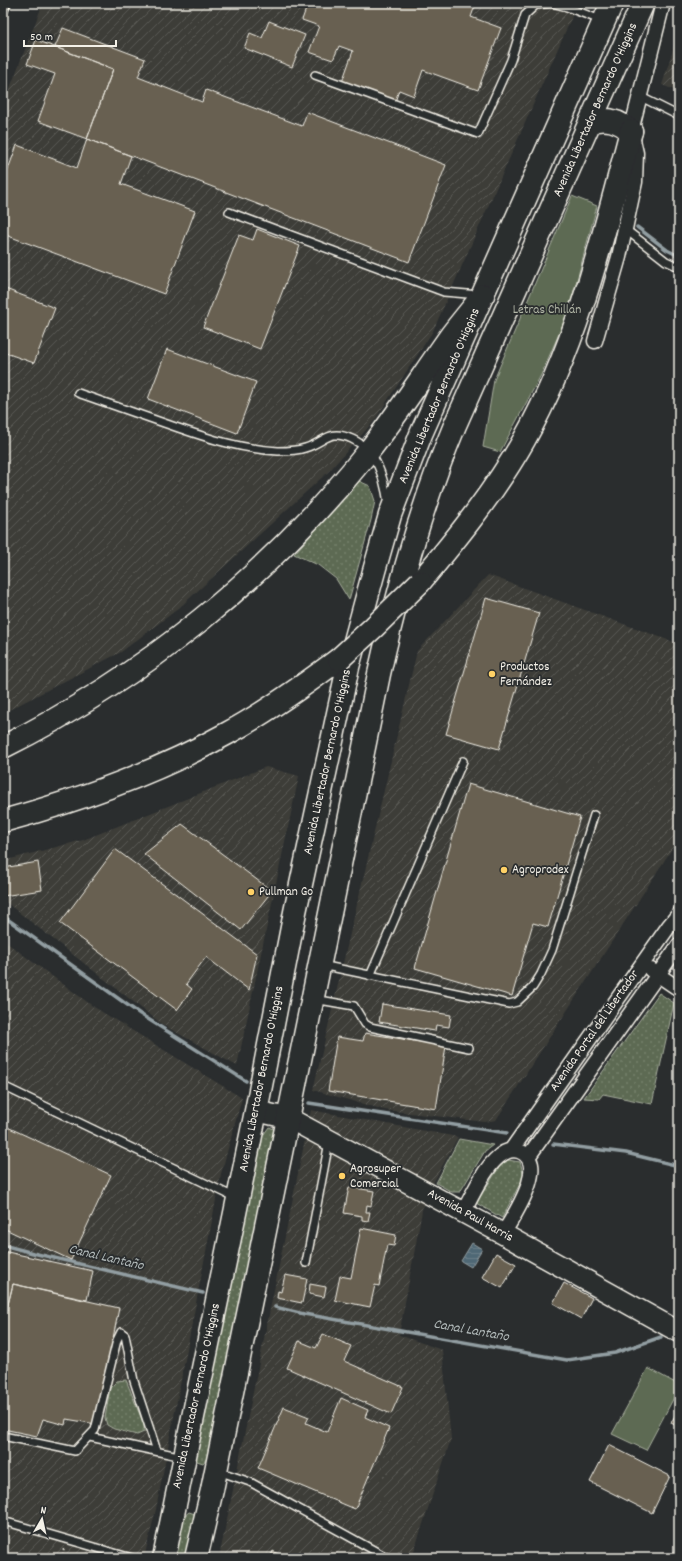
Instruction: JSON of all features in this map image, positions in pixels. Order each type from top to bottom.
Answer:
[{"type":"main road","name":"Avenida Libertador Bernardo O'Higgins","points":[[196,1558],[214,1480],[287,1118],[390,623],[409,554],[439,464],[455,425],[643,3]]},
{"type":"main road","name":"Avenida Libertador Bernardo O'Higgins","points":[[164,1558],[256,1111],[285,958],[348,667],[390,515],[423,428],[608,12]]},
{"type":"main road","points":[[3,822],[69,801],[136,776],[187,754],[228,733],[292,694],[338,659],[379,623],[420,582],[470,520],[524,440],[553,382],[568,346],[587,291],[631,131],[618,122],[611,120],[604,119],[590,122]]},
{"type":"main road","points":[[3,747],[51,721],[113,683],[179,637],[246,581],[305,524],[369,451],[401,408],[452,334],[483,295]]},
{"type":"main road","name":"Avenida Paul Harris","points":[[256,1111],[287,1118],[330,1140],[679,1332]]},
{"type":"main road","points":[[179,1483],[214,1480]]},
{"type":"street","name":"Avenida Libertador Bernardo O'Higgins","points":[[595,341],[612,285],[635,182],[636,153],[631,131],[663,3]]},
{"type":"street","name":"Avenida Portal del Libertador","points":[[463,1212],[488,1168],[503,1154],[512,1149],[669,926],[679,914]]},
{"type":"street","name":"Avenida Portal del Libertador","points":[[528,1157],[679,945]]},
{"type":"street","points":[[642,964],[679,989]]},
{"type":"street","points":[[503,1234],[527,1191],[531,1176],[532,1166],[528,1157],[522,1152],[512,1149]]},
{"type":"lane","points":[[315,75],[478,134],[511,60],[525,15],[536,5],[552,3],[567,7],[608,12]]},
{"type":"lane","points":[[639,96],[679,116]]},
{"type":"lane","points":[[229,212],[444,292],[483,295]]},
{"type":"lane","points":[[625,229],[666,261],[679,267]]},
{"type":"lane","points":[[78,393],[205,437],[228,443],[276,451],[293,451],[318,443],[327,436],[333,435],[354,440],[369,451],[382,477],[390,515]]},
{"type":"lane","points":[[370,976],[463,760]]},
{"type":"lane","points":[[319,965],[509,1004],[517,1002],[533,987],[552,950],[594,815]]},
{"type":"lane","points":[[312,998],[354,1006],[365,1024],[370,1027],[469,1048]]},
{"type":"lane","points":[[3,1086],[238,1199]]},
{"type":"lane","points":[[306,1263],[330,1140]]},
{"type":"lane","points":[[3,1436],[75,1451],[90,1437],[95,1430],[117,1340],[121,1332],[125,1335],[134,1381],[157,1451]]},
{"type":"lane","points":[[90,1437],[184,1457]]},
{"type":"lane","points":[[214,1480],[250,1482],[388,1558]]},
{"type":"lane","points":[[3,1521],[132,1558]]},
{"type":"shaded area","points":[[43,3],[578,3],[433,331],[374,421],[329,471],[179,608],[121,652],[3,713],[3,106]]},
{"type":"shaded area","points":[[679,30],[679,92],[662,85]]},
{"type":"shaded area","points":[[488,575],[679,644],[679,838],[496,1120],[485,1122],[385,1110],[313,1090],[417,651]]},
{"type":"shaded area","points":[[266,767],[299,776],[237,1066],[163,1025],[3,900],[3,861],[83,840]]},
{"type":"shaded area","points":[[3,940],[94,1007],[242,1098],[221,1174],[156,1509],[144,1558],[3,1558]]},
{"type":"shaded area","points":[[311,1110],[458,1137],[424,1200],[399,1335],[442,1350],[451,1439],[412,1557],[414,1558],[219,1558]]},
{"type":"green space","name":"Letras Chillán","points":[[572,196],[597,206],[568,313],[541,375],[500,452],[483,447],[494,380]]},
{"type":"green space","points":[[359,481],[370,486],[375,501],[349,600],[336,579],[318,565],[294,554]]},
{"type":"green space","points":[[659,993],[674,1003],[652,1104],[603,1094],[599,1099],[584,1098]]},
{"type":"green space","points":[[269,1127],[274,1129],[208,1457],[203,1463],[197,1461],[196,1453],[261,1138]]},
{"type":"green space","points":[[459,1139],[493,1145],[485,1151],[460,1192],[452,1192],[436,1183]]},
{"type":"green space","points":[[508,1160],[520,1162],[524,1176],[502,1218],[476,1203],[500,1166]]},
{"type":"green space","points":[[648,1368],[679,1385],[679,1388],[646,1450],[612,1434]]},
{"type":"green space","points":[[126,1380],[144,1425],[144,1432],[137,1435],[114,1429],[107,1425],[105,1418],[110,1388],[117,1381]]},
{"type":"green space","points":[[189,1512],[195,1514],[188,1558],[174,1558],[183,1517]]},
{"type":"water","points":[[472,1243],[482,1249],[471,1267],[461,1261]]},
{"type":"building","points":[[308,3],[476,3],[471,17],[501,28],[478,90],[423,70],[414,96],[399,90],[395,102],[342,82],[353,51],[339,46],[333,60],[309,52],[319,26],[302,20]]},
{"type":"building","points":[[269,21],[305,35],[292,67],[244,48],[250,33],[262,38]]},
{"type":"building","points":[[63,28],[145,59],[138,77],[202,102],[206,90],[302,126],[307,112],[446,165],[409,262],[87,139],[113,69],[55,47]]},
{"type":"building","points":[[36,40],[113,69],[87,139],[38,121],[55,74],[27,64]]},
{"type":"building","points":[[87,139],[131,156],[121,184],[195,211],[164,294],[3,234],[3,183],[17,145],[77,168]]},
{"type":"building","points":[[257,229],[300,246],[260,349],[203,327],[239,235],[253,240]]},
{"type":"building","points":[[3,288],[55,308],[34,363],[3,352]]},
{"type":"building","points":[[167,349],[256,382],[237,433],[148,399]]},
{"type":"building","name":"Productos Fernández","points":[[486,598],[539,613],[499,749],[446,734]]},
{"type":"building","name":"Agroprodex","points":[[468,784],[580,817],[548,927],[533,923],[512,996],[415,968]]},
{"type":"building","points":[[182,824],[272,891],[241,930],[144,854]]},
{"type":"building","points":[[115,849],[257,954],[249,990],[206,957],[186,984],[192,989],[177,1010],[60,923]]},
{"type":"building","points":[[38,862],[42,890],[3,896],[3,868]]},
{"type":"building","points":[[382,1004],[451,1015],[449,1027],[436,1025],[435,1031],[379,1022]]},
{"type":"building","points":[[365,1033],[446,1046],[436,1109],[328,1091],[337,1037],[363,1041]]},
{"type":"building","points":[[3,1125],[111,1175],[71,1260],[3,1228]]},
{"type":"building","points":[[349,1187],[374,1191],[371,1206],[367,1205],[366,1212],[370,1212],[368,1221],[362,1220],[362,1216],[344,1213]]},
{"type":"building","points":[[361,1228],[396,1235],[394,1246],[387,1245],[379,1286],[375,1285],[370,1307],[335,1300],[340,1276],[351,1278]]},
{"type":"building","points":[[3,1251],[93,1271],[87,1300],[13,1284],[3,1325]]},
{"type":"building","points":[[496,1253],[516,1264],[502,1288],[482,1277]]},
{"type":"building","points":[[285,1275],[307,1279],[302,1303],[277,1298],[278,1291],[281,1292]]},
{"type":"building","points":[[564,1283],[592,1298],[581,1319],[553,1303]]},
{"type":"building","points":[[13,1284],[119,1308],[96,1424],[66,1419],[65,1425],[43,1419],[37,1436],[3,1429],[3,1325]]},
{"type":"building","points":[[310,1284],[326,1287],[324,1297],[309,1294]]},
{"type":"building","points":[[323,1334],[351,1346],[344,1361],[403,1387],[391,1414],[287,1368],[299,1341],[316,1348]]},
{"type":"building","points":[[341,1398],[368,1410],[365,1417],[389,1428],[355,1509],[258,1468],[284,1407],[309,1417],[306,1423],[327,1432]]},
{"type":"building","points":[[679,1408],[679,1427],[671,1423]]},
{"type":"building","points":[[609,1445],[670,1476],[652,1513],[590,1482]]},
{"type":"building","points":[[273,1551],[285,1558],[270,1558]]},
{"type":"waterway","points":[[637,227],[667,250],[679,256]]},
{"type":"waterway","points":[[3,916],[140,1014],[246,1081]]},
{"type":"waterway","points":[[309,1103],[507,1133]]},
{"type":"waterway","points":[[553,1144],[626,1153],[679,1166]]},
{"type":"waterway","name":"Canal Lantaño","points":[[3,1245],[203,1293]]},
{"type":"waterway","name":"Canal Lantaño","points":[[275,1307],[304,1314],[567,1360],[615,1353],[661,1337]]},
{"type":"railway","points":[[3,22],[11,3]]},
{"type":"place","name":"Productos Fernández","points":[[492,674]]},
{"type":"place","name":"Agroprodex","points":[[504,870]]},
{"type":"place","name":"Pullman Go","points":[[251,892]]},
{"type":"place","name":"Agrosuper Comercial","points":[[342,1176]]}]
